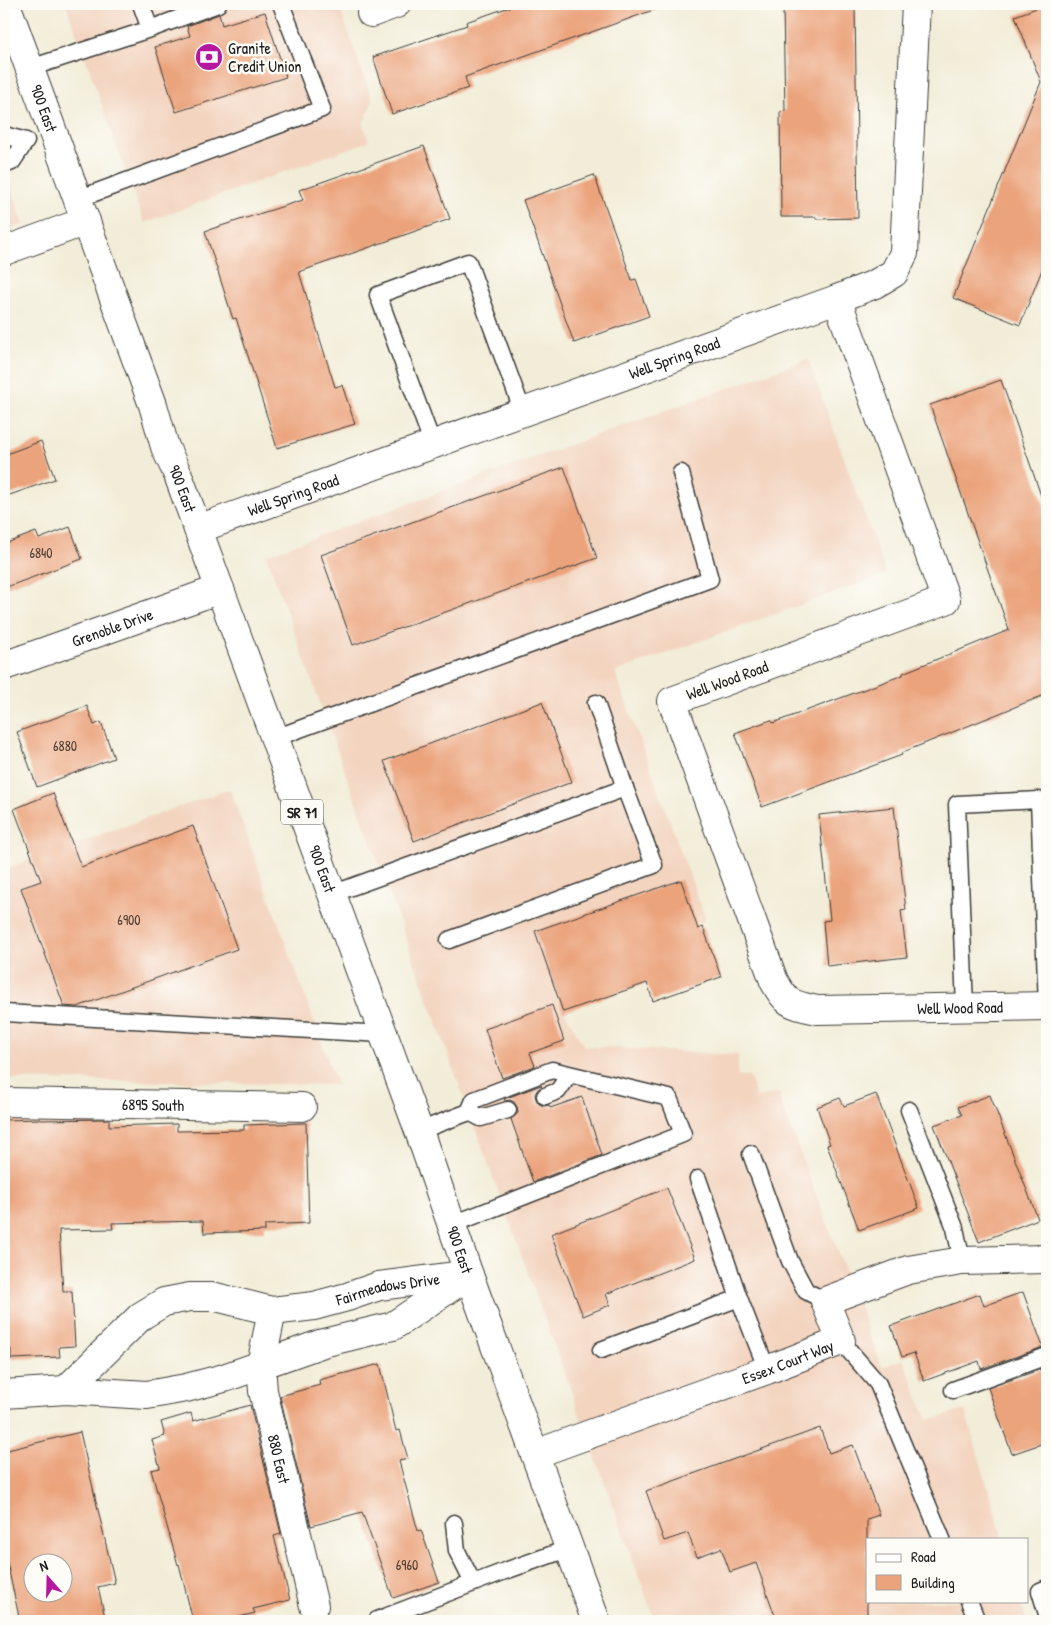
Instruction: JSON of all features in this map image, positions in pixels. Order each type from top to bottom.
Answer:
[{"type":"street","name":"900 East","points":[[6,4],[153,405],[165,447],[178,474],[275,738],[596,1621]]},
{"type":"street","points":[[371,13],[396,4]]},
{"type":"street","name":"Well Spring Road","points":[[198,529],[837,299],[875,284],[894,273],[904,253],[916,4]]},
{"type":"street","points":[[4,251],[82,210]]},
{"type":"street","name":"Well Wood Road","points":[[837,299],[946,600],[672,701],[774,981],[782,995],[791,1004],[817,1010],[1047,1006]]},
{"type":"street","name":"Grenoble Drive","points":[[4,666],[220,589]]},
{"type":"street","name":"6895 South","points":[[4,1102],[302,1107]]},
{"type":"street","points":[[825,1300],[908,1270],[962,1262],[1047,1259]]},
{"type":"street","name":"Fairmeadows Drive","points":[[66,1390],[141,1316],[164,1302],[190,1297],[216,1297],[272,1311],[314,1306],[379,1286],[469,1275]]},
{"type":"street","name":"Fairmeadows Drive","points":[[4,1394],[66,1390],[147,1395],[186,1388],[224,1378],[323,1343],[393,1326],[469,1275]]},
{"type":"street","name":"Essex Court Way","points":[[535,1454],[767,1370],[840,1341],[825,1300]]},
{"type":"street","name":"880 East","points":[[272,1311],[262,1365],[263,1391],[314,1606]]},
{"type":"lane","points":[[141,4],[150,29]]},
{"type":"lane","points":[[30,68],[150,29],[218,4]]},
{"type":"lane","points":[[82,210],[322,109],[281,4]]},
{"type":"lane","points":[[4,165],[12,162],[26,140],[52,129]]},
{"type":"lane","points":[[4,135],[26,140]]},
{"type":"lane","points":[[433,445],[378,295],[468,262],[523,412]]},
{"type":"lane","points":[[275,738],[710,579],[680,473]]},
{"type":"lane","points":[[449,940],[654,865],[596,703]]},
{"type":"lane","points":[[332,894],[625,788]]},
{"type":"lane","points":[[965,1007],[957,804],[1039,800],[1047,1006]]},
{"type":"lane","points":[[4,1014],[383,1034]]},
{"type":"lane","points":[[419,1131],[469,1112],[474,1100],[552,1070],[670,1098],[683,1134],[451,1225]]},
{"type":"lane","points":[[545,1096],[558,1091],[569,1075]]},
{"type":"lane","points":[[469,1112],[481,1118],[508,1110]]},
{"type":"lane","points":[[908,1110],[955,1228],[962,1262]]},
{"type":"lane","points":[[751,1154],[790,1261],[806,1291],[825,1300]]},
{"type":"lane","points":[[698,1179],[738,1298],[767,1370]]},
{"type":"lane","points":[[601,1350],[738,1298]]},
{"type":"lane","points":[[840,1341],[878,1384],[942,1538]]},
{"type":"lane","points":[[953,1390],[1047,1356]]},
{"type":"lane","points":[[454,1523],[457,1551],[474,1583]]},
{"type":"lane","points":[[378,1621],[570,1548]]},
{"type":"lane","points":[[1047,1588],[1040,1591],[1047,1614]]},
{"type":"lane","points":[[969,1602],[977,1621]]},
{"type":"shaded area","points":[[66,4],[338,4],[373,101],[363,124],[369,141],[144,223]]},
{"type":"shaded area","points":[[4,169],[24,224],[4,231]]},
{"type":"shaded area","points":[[808,359],[886,574],[615,672],[706,920],[549,976],[560,1004],[584,1046],[738,1055],[738,1077],[750,1077],[756,1097],[781,1093],[780,1100],[882,1367],[903,1359],[928,1420],[965,1410],[1003,1538],[866,1538],[866,1602],[1021,1602],[1026,1621],[655,1621],[266,555]]},
{"type":"shaded area","points":[[230,789],[337,1085],[4,1079],[4,869]]},
{"type":"building","points":[[518,4],[661,4],[662,7],[465,77],[468,88],[392,114],[373,57],[467,25],[466,22]]},
{"type":"building","points":[[1047,4],[1047,257],[1020,325],[953,298],[1041,82],[1015,16]]},
{"type":"building","points":[[855,5],[858,218],[816,219],[816,217],[781,217],[780,112],[785,111],[783,7]]},
{"type":"building","points":[[265,12],[286,77],[176,112],[155,47],[190,36],[187,26],[219,14],[222,25]]},
{"type":"building","points":[[424,146],[450,219],[299,272],[335,387],[342,385],[355,424],[277,448],[236,318],[233,319],[205,231],[303,200],[299,190]]},
{"type":"building","points":[[594,175],[632,280],[636,279],[649,316],[574,343],[523,200]]},
{"type":"building","points":[[1001,380],[1047,513],[1047,694],[901,753],[902,755],[762,807],[735,733],[771,720],[773,723],[903,675],[903,673],[1009,630],[930,405]]},
{"type":"building","points":[[41,441],[55,479],[4,497],[4,455]]},
{"type":"building","points":[[564,467],[597,558],[353,645],[321,555]]},
{"type":"building","points":[[70,527],[82,559],[4,588],[4,544],[36,532],[39,539]]},
{"type":"building","points":[[542,702],[572,782],[414,841],[384,761]]},
{"type":"building","points":[[87,706],[94,725],[101,722],[114,758],[37,787],[17,732]]},
{"type":"building","points":[[53,793],[81,867],[193,826],[237,949],[77,1007],[64,1006],[21,888],[41,881],[14,809]]},
{"type":"building","points":[[894,807],[906,910],[901,911],[907,957],[827,966],[823,921],[830,920],[819,815]]},
{"type":"building","points":[[681,880],[698,929],[703,927],[721,977],[653,1001],[647,983],[563,1012],[535,931]]},
{"type":"building","points":[[552,1005],[564,1041],[530,1053],[535,1066],[502,1078],[485,1029]]},
{"type":"building","points":[[541,1085],[535,1094],[536,1099],[539,1104],[549,1105],[550,1108],[582,1097],[602,1155],[533,1182],[511,1119],[518,1113],[517,1107],[514,1102],[510,1100],[505,1101],[504,1099]]},
{"type":"building","points":[[876,1094],[919,1208],[859,1230],[827,1145],[830,1144],[817,1107],[840,1098],[844,1106]]},
{"type":"building","points":[[990,1095],[1038,1219],[979,1242],[934,1125],[962,1115],[958,1107]]},
{"type":"building","points":[[109,1119],[109,1126],[177,1124],[177,1131],[244,1130],[244,1125],[306,1123],[309,1223],[265,1225],[265,1231],[204,1233],[203,1221],[112,1223],[113,1229],[59,1230],[63,1291],[72,1291],[75,1346],[59,1347],[60,1357],[11,1359],[11,1349],[4,1349],[4,1120]]},
{"type":"building","points":[[667,1188],[695,1259],[606,1294],[610,1305],[583,1316],[551,1234]]},
{"type":"building","points":[[1023,1292],[1043,1347],[981,1369],[979,1361],[924,1381],[914,1353],[902,1357],[891,1326],[980,1294],[984,1306]]},
{"type":"building","points":[[380,1364],[396,1431],[400,1430],[408,1459],[399,1461],[418,1531],[421,1530],[439,1582],[393,1598],[362,1512],[311,1526],[280,1396],[320,1385],[319,1380]]},
{"type":"building","points":[[1047,1367],[1047,1442],[1012,1454],[988,1388]]},
{"type":"building","points":[[250,1405],[281,1534],[274,1536],[290,1600],[253,1609],[255,1613],[223,1621],[193,1621],[179,1564],[151,1470],[160,1468],[152,1440],[165,1436],[161,1422],[191,1413],[193,1421]]},
{"type":"building","points":[[820,1428],[829,1453],[853,1445],[879,1515],[867,1519],[867,1621],[777,1621],[756,1563],[730,1572],[721,1548],[697,1557],[688,1533],[664,1541],[646,1491]]},
{"type":"building","points":[[80,1432],[115,1583],[98,1587],[106,1621],[20,1621],[4,1549],[4,1451]]},
{"type":"place","name":"Granite Credit Union","points":[[209,57]]}]
